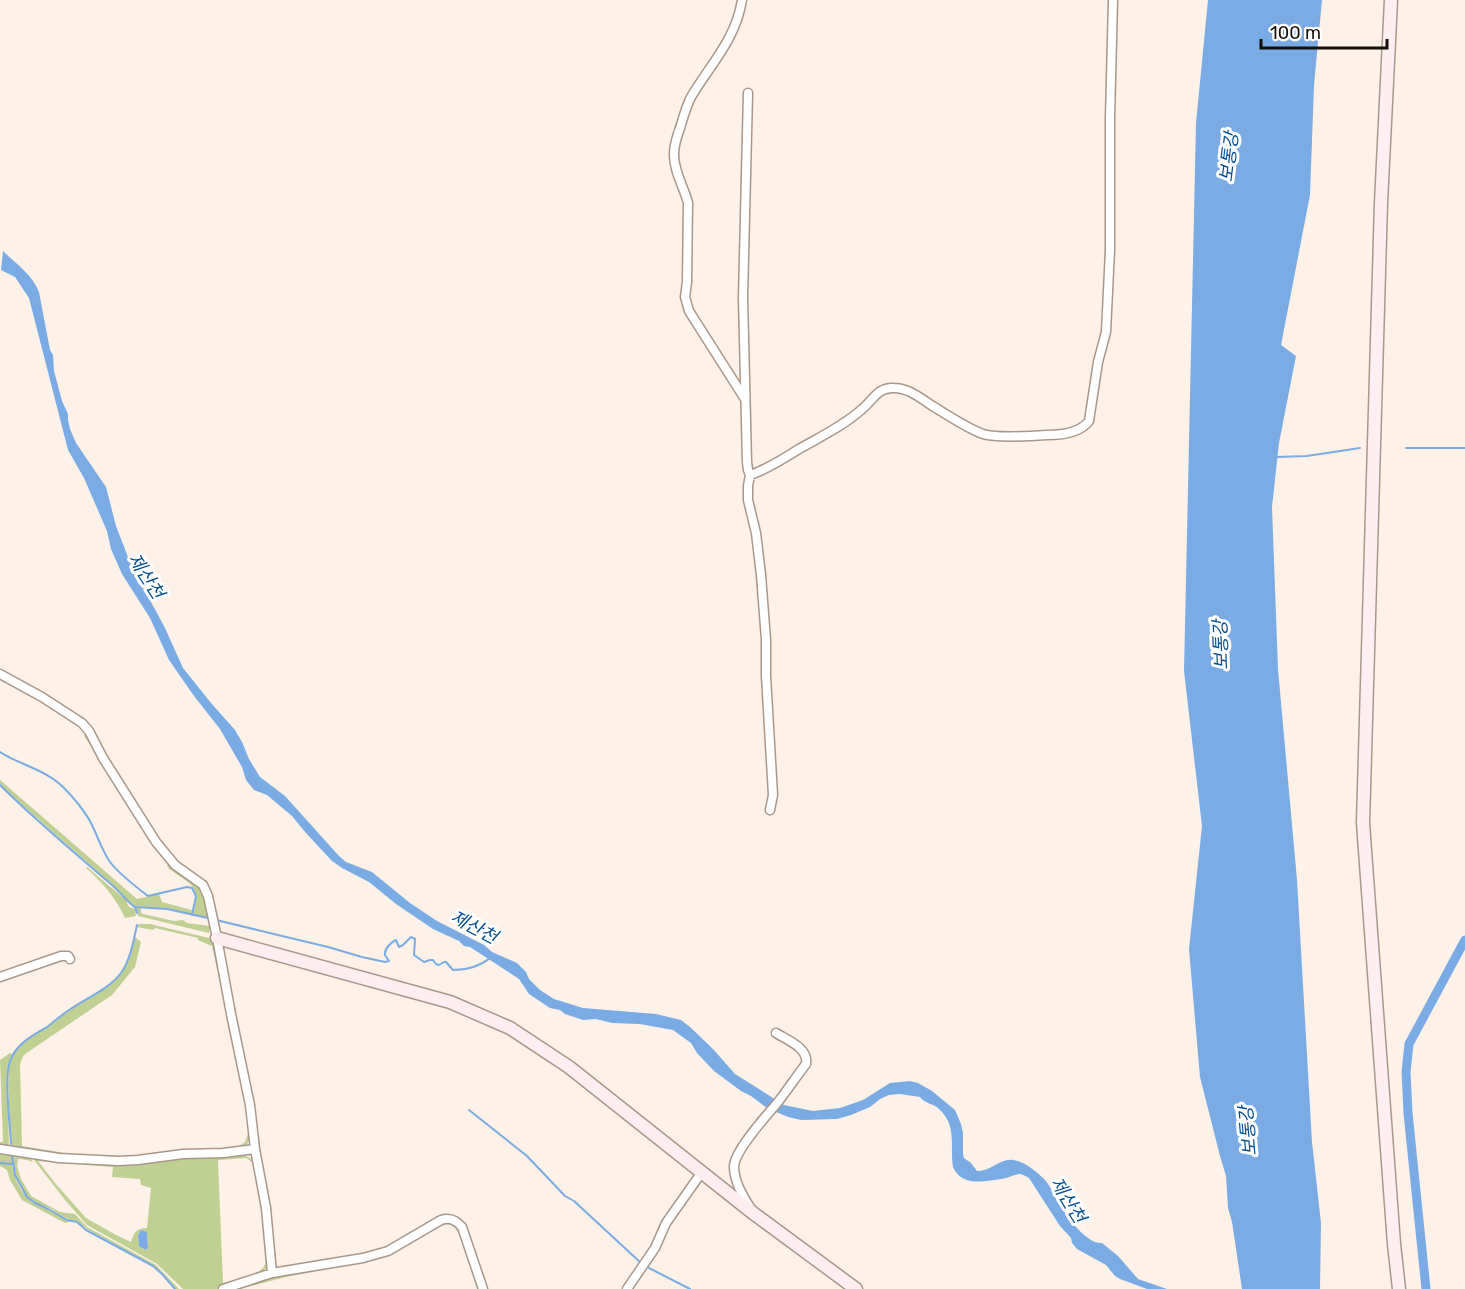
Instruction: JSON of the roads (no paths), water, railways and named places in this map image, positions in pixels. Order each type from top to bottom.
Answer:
[{"type":"main road","points":[[1391,0],[1381,203],[1363,823],[1399,1289]]},
{"type":"main road","points":[[218,938],[450,1002],[510,1028],[569,1067],[753,1213],[856,1289]]},
{"type":"street","points":[[742,0],[736,26],[690,99],[674,155],[675,166],[688,203],[685,297],[689,311],[746,399]]},
{"type":"street","points":[[750,475],[841,424],[865,408],[878,392],[885,388],[906,390],[984,434],[1056,435],[1073,431],[1087,424],[1106,332],[1110,250],[1113,0]]},
{"type":"street","points":[[748,93],[743,298],[747,462],[750,475],[748,500],[759,555],[766,640],[766,687],[773,795],[770,810]]},
{"type":"street","points":[[0,674],[42,697],[82,723],[156,842],[175,865],[203,885],[208,896],[250,1105],[255,1149],[266,1208],[272,1273]]},
{"type":"street","points":[[0,978],[61,956],[68,956],[70,959]]},
{"type":"street","points":[[753,1213],[736,1181],[735,1161],[746,1142],[780,1100],[807,1060],[800,1048],[776,1033]]},
{"type":"street","points":[[0,1149],[59,1158],[118,1161],[255,1149]]},
{"type":"street","points":[[627,1289],[655,1248],[666,1223],[702,1172]]},
{"type":"street","points":[[223,1289],[272,1273],[363,1258],[388,1251],[446,1218],[457,1221],[462,1227],[483,1289]]},
{"type":"water","name":"보통강","points":[[1208,0],[1322,0],[1314,85],[1310,195],[1281,345],[1296,356],[1279,443],[1272,507],[1278,669],[1297,880],[1312,1142],[1321,1223],[1320,1289],[1242,1289],[1228,1208],[1226,1176],[1200,1077],[1189,949],[1202,826],[1184,671],[1196,123]]},
{"type":"water","points":[[3,251],[28,275],[39,292],[50,350],[53,355],[54,371],[68,414],[70,429],[76,443],[106,487],[116,526],[138,583],[144,589],[165,628],[183,668],[235,730],[260,777],[285,796],[339,856],[346,862],[372,872],[410,903],[437,921],[484,945],[492,952],[517,963],[540,990],[554,999],[583,1008],[656,1014],[681,1020],[713,1049],[735,1074],[784,1105],[813,1111],[840,1108],[863,1100],[890,1083],[910,1081],[918,1083],[955,1110],[963,1133],[964,1158],[977,1171],[1008,1160],[1026,1165],[1047,1182],[1064,1212],[1085,1236],[1097,1243],[1102,1243],[1118,1256],[1138,1279],[1167,1289],[1147,1289],[1120,1279],[1106,1265],[1077,1249],[1026,1176],[1018,1174],[976,1182],[962,1178],[953,1167],[951,1129],[945,1115],[920,1097],[889,1095],[870,1107],[837,1119],[801,1120],[788,1117],[767,1108],[714,1071],[691,1043],[673,1030],[596,1019],[583,1020],[550,1008],[529,994],[519,979],[470,947],[433,929],[369,882],[332,861],[292,816],[267,795],[254,790],[246,780],[242,767],[220,729],[169,660],[150,618],[122,574],[111,549],[107,531],[84,478],[68,450],[29,298],[15,277],[1,270]]},
{"type":"water","points":[[141,1230],[147,1232],[148,1248],[146,1250],[139,1246],[138,1235]]},
{"type":"waterway","points":[[1276,457],[1307,456],[1360,448]]},
{"type":"waterway","points":[[1406,448],[1465,448]]},
{"type":"waterway","points":[[0,752],[42,772],[64,788],[87,817],[110,862],[148,896],[187,887],[192,888],[196,896],[192,915]]},
{"type":"waterway","points":[[0,785],[135,907]]},
{"type":"waterway","points":[[137,913],[135,907],[167,909],[208,918]]},
{"type":"waterway","points":[[216,920],[385,962],[389,961],[385,953],[390,944],[396,940],[399,947],[411,937],[415,939],[414,955],[424,962],[433,960],[439,965],[446,962],[453,970],[473,967],[490,958]]},
{"type":"waterway","points":[[11,1144],[7,1078],[13,1055],[36,1033],[116,979],[127,962],[137,925]]},
{"type":"waterway","points":[[1426,1289],[1408,1113],[1406,1072],[1409,1044],[1465,940]]},
{"type":"waterway","points":[[469,1110],[527,1156],[565,1196],[574,1201],[641,1263]]},
{"type":"waterway","points":[[12,1156],[15,1175],[27,1197],[67,1220],[77,1222],[86,1230],[153,1266],[175,1289]]},
{"type":"waterway","points":[[0,1163],[12,1164]]},
{"type":"waterway","points":[[649,1268],[690,1289]]},
{"type":"water label","name":"제산천","points":[[146,576]]},
{"type":"water label","name":"제산천","points":[[474,927]]},
{"type":"water label","name":"제산천","points":[[1068,1200]]}]
